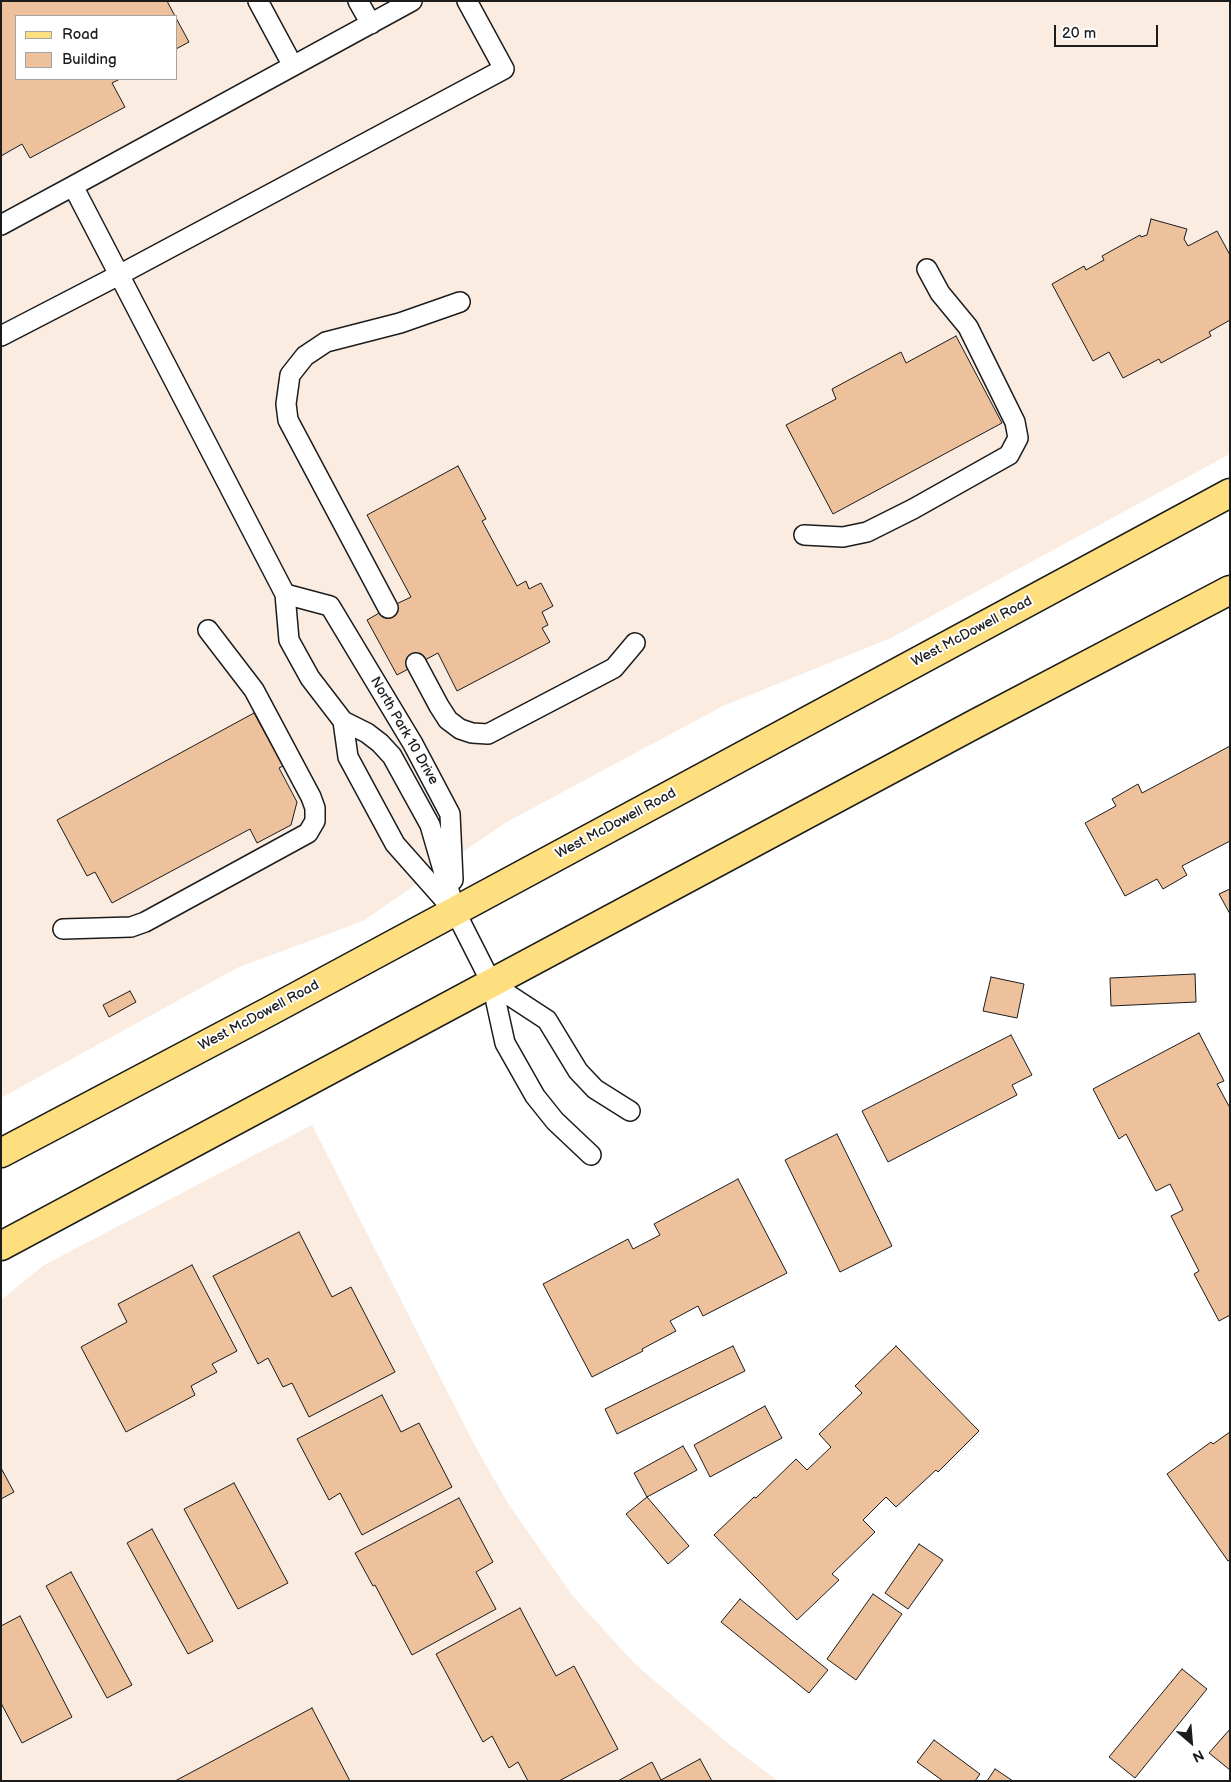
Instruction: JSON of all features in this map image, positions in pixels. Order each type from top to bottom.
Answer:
[{"type":"main road","name":"West McDowell Road","points":[[1,1154],[1230,494]]},
{"type":"main road","points":[[1,1246],[982,720],[1230,590]]},
{"type":"lane","points":[[258,1],[293,66]]},
{"type":"lane","points":[[358,1],[371,24]]},
{"type":"lane","points":[[1,225],[412,1]]},
{"type":"lane","points":[[1,336],[504,69],[467,1]]},
{"type":"lane","name":"North Park 10 Drive","points":[[73,186],[284,594],[289,640],[310,678],[343,721],[367,733],[392,756],[430,825],[454,911],[492,984]]},
{"type":"lane","points":[[804,535],[843,537],[867,532],[913,509],[1009,455],[1018,438],[1015,422],[968,327],[940,293],[926,269]]},
{"type":"lane","points":[[388,608],[288,420],[286,404],[290,375],[304,356],[326,342],[400,323],[460,302]]},
{"type":"lane","name":"North Park 10 Drive","points":[[284,594],[330,606],[446,805],[450,814],[454,911]]},
{"type":"lane","points":[[63,929],[131,927],[145,922],[308,833],[315,820],[315,808],[311,797],[254,690],[208,630]]},
{"type":"lane","points":[[416,664],[448,720],[460,729],[472,733],[488,734],[614,668],[635,643]]},
{"type":"lane","name":"North Park 10 Drive","points":[[343,721],[348,757],[395,844],[454,911]]},
{"type":"lane","points":[[492,984],[547,1020],[578,1071],[595,1089],[630,1111]]},
{"type":"lane","points":[[492,984],[505,1043],[535,1096],[555,1121],[591,1155]]},
{"type":"shaded area","points":[[1,1],[1230,1],[1230,454],[891,638],[723,706],[505,823],[363,921],[237,968],[1,1098]]},
{"type":"shaded area","points":[[312,1125],[474,1444],[509,1505],[572,1595],[635,1664],[730,1745],[778,1781],[1,1781],[1,1300],[44,1265]]},
{"type":"building","points":[[1,1],[167,1],[174,15],[15,15],[15,80],[118,80],[112,83],[125,107],[30,158],[22,144],[1,156]]},
{"type":"building","points":[[178,22],[189,42],[178,48]]},
{"type":"building","points":[[1151,219],[1187,229],[1184,239],[1188,246],[1217,231],[1230,255],[1230,320],[1209,332],[1211,336],[1161,363],[1159,359],[1123,378],[1109,352],[1093,361],[1052,284],[1084,266],[1086,270],[1104,260],[1102,256],[1140,235],[1141,237],[1147,235]]},
{"type":"building","points":[[956,336],[1002,423],[833,514],[786,425],[836,399],[832,389],[901,352],[906,363]]},
{"type":"building","points":[[458,466],[486,519],[482,521],[517,586],[526,581],[529,589],[541,583],[553,606],[542,612],[548,625],[542,628],[550,642],[457,691],[438,653],[397,675],[367,620],[411,597],[367,515]]},
{"type":"building","points":[[254,713],[283,766],[279,768],[297,802],[291,825],[257,843],[250,829],[112,903],[95,872],[87,876],[57,820]]},
{"type":"building","points":[[1230,746],[1230,841],[1182,866],[1187,875],[1163,889],[1157,879],[1125,896],[1085,823],[1116,806],[1112,799],[1138,784],[1142,793]]},
{"type":"building","points":[[1230,889],[1230,914],[1219,894]]},
{"type":"building","points":[[1195,974],[1196,1002],[1111,1006],[1110,978]]},
{"type":"building","points":[[991,977],[1024,984],[1017,1018],[983,1011]]},
{"type":"building","points":[[130,991],[136,1002],[109,1017],[103,1005]]},
{"type":"building","points":[[1199,1033],[1224,1081],[1217,1084],[1230,1108],[1230,1315],[1219,1321],[1194,1274],[1199,1271],[1171,1216],[1183,1210],[1170,1184],[1156,1191],[1126,1134],[1119,1139],[1093,1089]]},
{"type":"building","points":[[1011,1035],[1032,1075],[1012,1085],[1017,1095],[888,1162],[862,1111]]},
{"type":"building","points":[[837,1134],[892,1246],[840,1272],[785,1160]]},
{"type":"building","points":[[738,1179],[787,1273],[703,1316],[698,1306],[670,1321],[676,1331],[642,1349],[643,1351],[592,1377],[543,1284],[628,1239],[633,1249],[660,1235],[654,1224]]},
{"type":"building","points":[[299,1232],[332,1297],[351,1287],[395,1372],[309,1417],[292,1383],[283,1387],[268,1358],[258,1364],[213,1276]]},
{"type":"building","points":[[192,1265],[237,1351],[212,1364],[217,1372],[191,1386],[195,1395],[126,1432],[81,1347],[127,1322],[118,1304]]},
{"type":"building","points":[[733,1346],[745,1371],[617,1434],[605,1409]]},
{"type":"building","points":[[896,1346],[979,1431],[938,1472],[936,1470],[896,1507],[886,1497],[863,1520],[875,1532],[832,1574],[839,1580],[797,1620],[714,1535],[796,1459],[807,1470],[831,1447],[819,1434],[862,1393],[855,1386]]},
{"type":"building","points":[[382,1395],[401,1432],[419,1423],[452,1487],[362,1535],[340,1493],[329,1500],[297,1439]]},
{"type":"building","points":[[765,1406],[782,1438],[710,1477],[694,1445]]},
{"type":"building","points":[[1230,1432],[1230,1560],[1228,1561],[1167,1474],[1211,1442],[1213,1444]]},
{"type":"building","points":[[683,1446],[697,1470],[647,1497],[634,1473]]},
{"type":"building","points":[[1,1468],[14,1492],[1,1499]]},
{"type":"building","points":[[234,1483],[288,1583],[238,1609],[184,1509]]},
{"type":"building","points":[[647,1497],[689,1546],[668,1564],[626,1514]]},
{"type":"building","points":[[459,1498],[493,1562],[476,1572],[496,1609],[412,1655],[375,1585],[373,1586],[355,1553]]},
{"type":"building","points":[[152,1529],[213,1641],[188,1654],[127,1543]]},
{"type":"building","points":[[919,1544],[943,1560],[908,1609],[885,1593]]},
{"type":"building","points":[[71,1572],[132,1685],[107,1698],[46,1586]]},
{"type":"building","points":[[873,1594],[902,1614],[856,1680],[827,1659]]},
{"type":"building","points":[[740,1599],[828,1670],[809,1693],[721,1622]]},
{"type":"building","points":[[520,1608],[556,1676],[574,1666],[618,1749],[559,1781],[528,1781],[518,1762],[509,1768],[492,1736],[483,1742],[436,1654]]},
{"type":"building","points":[[20,1616],[72,1717],[22,1743],[1,1703],[1,1626]]},
{"type":"building","points":[[1182,1669],[1207,1689],[1135,1778],[1109,1757]]},
{"type":"building","points":[[312,1708],[350,1781],[175,1781]]},
{"type":"building","points":[[1230,1729],[1230,1770],[1209,1753]]},
{"type":"building","points":[[934,1740],[980,1774],[975,1781],[943,1781],[917,1762]]},
{"type":"building","points":[[700,1759],[712,1781],[618,1781],[652,1762],[661,1780]]},
{"type":"building","points":[[995,1769],[1013,1781],[987,1781]]}]
